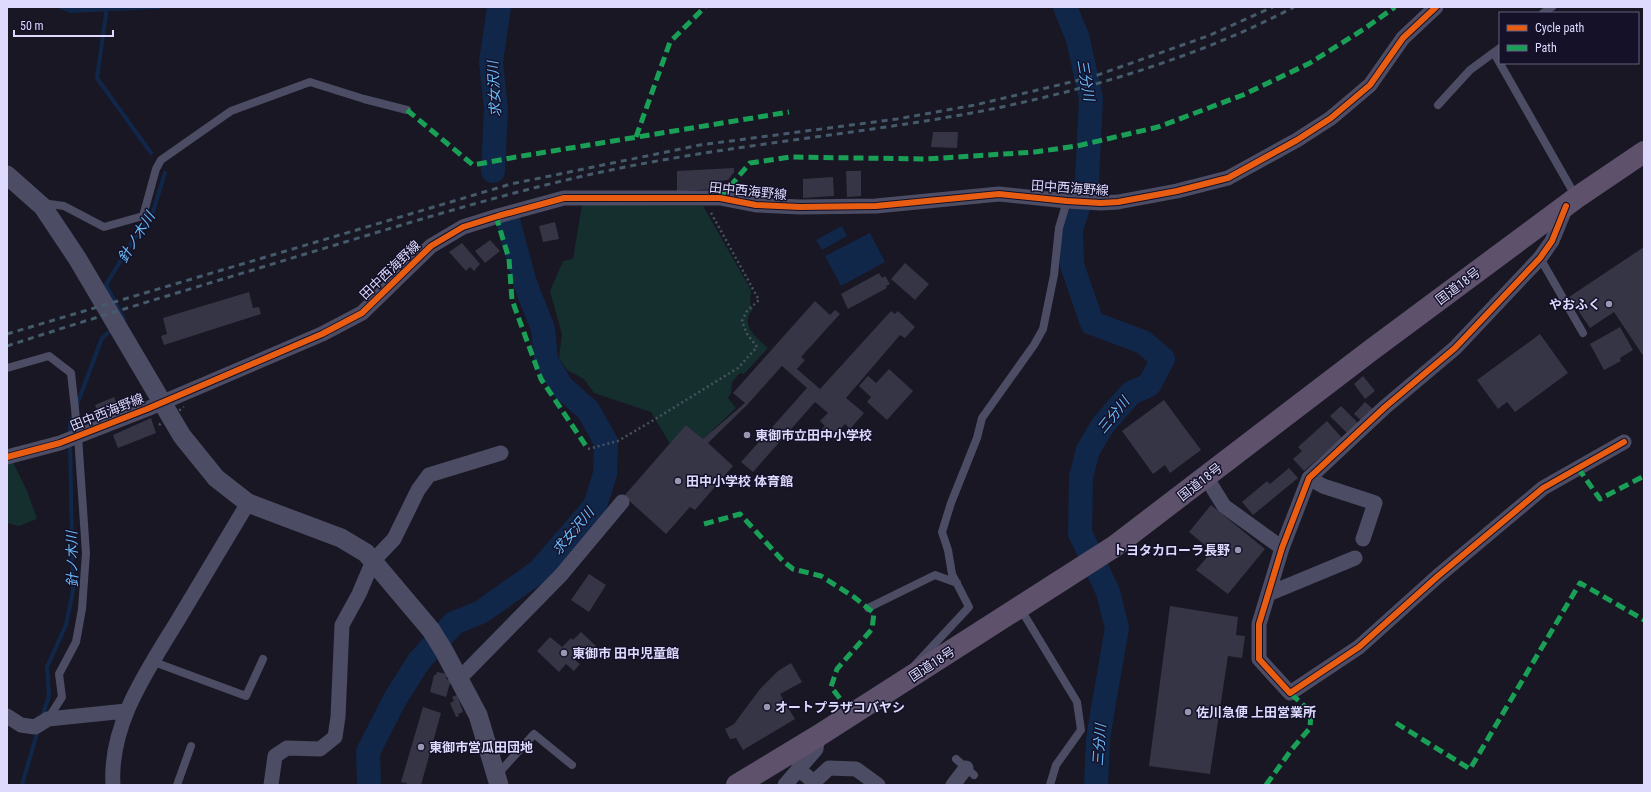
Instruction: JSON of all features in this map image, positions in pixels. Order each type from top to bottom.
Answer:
[{"type":"highway","name":"国道18号","points":[[737,785],[818,736],[1115,546],[1289,412],[1571,202],[1644,152]]},
{"type":"street","name":"田中西海野線","points":[[7,457],[60,443],[78,436],[146,409],[322,334],[362,313],[431,246],[463,227],[564,198],[720,198],[756,205],[800,207],[876,206],[998,194],[1101,203],[1118,202],[1164,193],[1228,178],[1297,140],[1331,118],[1370,85],[1403,38],[1436,7]]},
{"type":"street","points":[[7,175],[43,207],[77,258],[163,401],[182,436],[216,478],[248,502],[341,538],[366,553],[431,630],[444,651],[478,715],[498,780]]},
{"type":"street","points":[[1571,202],[1552,241],[1540,258],[1455,348],[1385,407],[1309,478],[1282,548],[1259,624],[1259,659],[1290,693],[1359,647],[1438,576],[1543,488],[1624,442]]},
{"type":"street","points":[[271,785],[275,756],[287,748],[320,749],[335,737],[338,717],[342,625],[359,594],[373,560],[394,539],[418,490],[429,475],[501,453]]},
{"type":"street","points":[[1206,477],[1224,506],[1282,548]]},
{"type":"street","points":[[1309,478],[1324,486],[1375,503],[1363,539]]},
{"type":"street","points":[[113,785],[112,769],[116,744],[126,711],[248,502]]},
{"type":"street","points":[[459,679],[561,575],[622,502]]},
{"type":"street","points":[[1268,594],[1355,558]]},
{"type":"street","points":[[7,716],[21,725],[35,727],[48,719],[126,711]]},
{"type":"street","points":[[785,785],[816,749],[818,736]]},
{"type":"street","points":[[953,785],[965,767]]},
{"type":"street","points":[[798,769],[814,784],[829,768],[856,769],[878,785]]},
{"type":"lane","points":[[1438,106],[1470,70],[1497,51]]},
{"type":"lane","points":[[1503,64],[1571,202]]},
{"type":"lane","points":[[38,202],[64,206],[104,228],[143,216],[156,169],[161,160],[231,111],[310,82],[364,99],[407,110]]},
{"type":"lane","points":[[909,678],[916,662],[969,607],[952,574],[948,550],[942,532],[951,503],[977,438],[982,418],[1034,345],[1043,329],[1054,275],[1059,228],[1067,201]]},
{"type":"lane","points":[[1540,258],[1583,333]]},
{"type":"lane","points":[[7,368],[49,356],[71,373],[78,436],[86,553],[82,609],[76,642],[59,674],[62,697],[48,719]]},
{"type":"lane","points":[[868,608],[935,575],[957,583]]},
{"type":"lane","points":[[1019,607],[1077,702],[1081,730],[1056,765],[1050,785]]},
{"type":"lane","points":[[154,662],[246,696],[263,659]]},
{"type":"lane","points":[[498,780],[534,734],[572,765]]},
{"type":"lane","points":[[177,785],[191,746]]},
{"type":"path","points":[[588,449],[618,441],[738,368],[757,347],[747,334],[742,321],[747,311],[759,300],[704,198]]},
{"type":"path","points":[[158,425],[184,406]]},
{"type":"green space","points":[[582,205],[703,206],[751,290],[750,304],[753,309],[749,315],[748,325],[754,335],[768,348],[744,374],[740,373],[732,382],[731,393],[728,398],[736,408],[703,439],[686,425],[670,444],[651,412],[594,393],[584,379],[567,370],[559,358],[562,334],[550,291],[563,261],[573,259]]},
{"type":"green space","points":[[12,460],[27,491],[37,519],[19,526],[7,523],[7,461]]},
{"type":"water","points":[[56,7],[168,7],[159,9],[70,13]]},
{"type":"water","points":[[842,226],[847,236],[822,250],[816,240]]},
{"type":"water","points":[[870,233],[885,262],[841,286],[825,256]]},
{"type":"building","points":[[933,132],[958,132],[957,148],[931,147]]},
{"type":"building","points":[[734,168],[734,172],[728,180],[718,181],[719,189],[677,191],[677,171]]},
{"type":"building","points":[[846,171],[861,171],[861,196],[847,197]]},
{"type":"building","points":[[833,177],[834,196],[803,198],[803,179]]},
{"type":"building","points":[[555,222],[559,239],[543,242],[539,226]]},
{"type":"building","points":[[490,240],[500,251],[485,263],[475,251]]},
{"type":"building","points":[[462,243],[480,264],[474,271],[470,267],[466,271],[449,252]]},
{"type":"building","name":"やおふく","points":[[1644,247],[1644,357],[1614,312],[1590,328],[1569,297]]},
{"type":"building","points":[[905,263],[929,284],[915,300],[891,279]]},
{"type":"building","points":[[879,273],[882,278],[885,276],[890,284],[886,286],[887,288],[848,309],[841,294]]},
{"type":"building","points":[[249,292],[253,308],[259,307],[261,314],[164,345],[161,336],[167,334],[163,318]]},
{"type":"building","points":[[815,301],[830,315],[835,310],[840,314],[801,357],[805,360],[797,369],[820,389],[891,311],[895,314],[898,311],[915,327],[905,338],[900,335],[846,398],[864,413],[850,429],[845,424],[836,434],[833,432],[830,435],[822,429],[825,426],[820,421],[828,413],[815,402],[753,472],[741,462],[807,388],[782,366],[747,405],[708,443],[733,466],[695,510],[690,507],[666,534],[624,496],[686,425],[703,439],[745,403],[733,393]]},
{"type":"building","points":[[1620,327],[1633,350],[1620,358],[1621,361],[1604,370],[1590,344]]},
{"type":"building","points":[[1540,334],[1568,373],[1515,412],[1507,402],[1498,409],[1477,380]]},
{"type":"building","points":[[889,369],[913,391],[887,420],[867,402],[871,397],[859,386],[868,376],[876,383]]},
{"type":"building","points":[[1363,376],[1375,391],[1365,399],[1354,384]]},
{"type":"building","points":[[114,397],[120,411],[101,419],[95,405]]},
{"type":"building","points":[[1164,400],[1201,450],[1170,473],[1165,465],[1153,474],[1122,431]]},
{"type":"building","points":[[1365,402],[1374,410],[1363,422],[1354,414]]},
{"type":"building","points":[[1341,406],[1358,423],[1348,434],[1330,416]]},
{"type":"building","points":[[151,418],[156,433],[118,448],[113,435]]},
{"type":"building","points":[[1327,421],[1342,438],[1304,471],[1293,459],[1302,451],[1298,447]]},
{"type":"building","points":[[1289,468],[1298,478],[1253,515],[1242,502],[1267,481],[1270,484]]},
{"type":"building","name":"トヨタカローラ長野","points":[[1211,505],[1265,549],[1228,594],[1196,570],[1212,551],[1189,532]]},
{"type":"building","points":[[589,574],[606,585],[589,612],[571,600]]},
{"type":"building","name":"佐川急便 上田営業所","points":[[1170,606],[1238,617],[1236,635],[1245,636],[1242,658],[1228,656],[1210,774],[1149,766]]},
{"type":"building","name":"東御市 田中児童館","points":[[581,632],[596,646],[584,659],[580,655],[575,660],[580,664],[574,671],[566,664],[559,672],[537,651],[550,637],[562,647],[571,638],[573,640]]},
{"type":"building","name":"オートプラザコバヤシ","points":[[791,663],[802,682],[780,694],[795,719],[743,750],[736,738],[730,739],[725,729],[734,724],[760,689],[778,671]]},
{"type":"building","points":[[437,672],[447,674],[446,679],[451,680],[446,697],[430,692],[434,675],[436,675]]},
{"type":"building","points":[[457,695],[463,712],[458,714],[459,716],[456,717],[450,703],[454,701],[452,697]]},
{"type":"building","name":"東御市営瓜田団地","points":[[423,707],[441,713],[421,785],[406,785],[407,783],[401,782]]},
{"type":"waterway","name":"針ノ木川","points":[[107,7],[97,78],[151,153]]},
{"type":"waterway","name":"求女沢川","points":[[493,171],[496,109],[491,62],[499,7]]},
{"type":"waterway","name":"三分川","points":[[1065,7],[1078,39],[1091,99],[1087,180],[1071,229],[1072,265],[1092,323],[1143,342],[1163,359],[1149,385],[1131,393],[1103,425],[1088,450],[1081,477],[1080,533],[1108,592],[1117,628],[1098,740],[1096,785]]},
{"type":"waterway","name":"針ノ木川","points":[[124,319],[106,285],[133,240],[152,215],[165,173]]},
{"type":"waterway","name":"求女沢川","points":[[369,785],[368,752],[395,699],[419,661],[454,623],[481,612],[539,571],[595,506],[605,474],[606,442],[588,410],[562,387],[546,360],[543,329],[525,283],[509,224]]},
{"type":"waterway","name":"針ノ木川","points":[[76,407],[102,338],[108,333]]},
{"type":"waterway","name":"針ノ木川","points":[[70,435],[70,423],[73,415]]},
{"type":"waterway","name":"針ノ木川","points":[[42,717],[49,696],[47,667],[66,625],[73,591],[70,442]]},
{"type":"waterway","name":"針ノ木川","points":[[22,785],[38,730]]},
{"type":"railway","points":[[7,334],[511,184],[700,145],[897,119],[975,105],[1092,77],[1208,36],[1273,7]]},
{"type":"railway","points":[[7,346],[415,221],[529,189],[652,162],[931,120],[1017,104],[1058,94],[1139,71],[1179,57],[1219,42],[1294,7]]},
{"type":"marked path","points":[[636,137],[670,42],[705,7]]},
{"type":"marked path","points":[[720,198],[750,163],[790,157],[926,159],[1035,152],[1077,146],[1158,127],[1243,95],[1310,63],[1364,29],[1395,7]]},
{"type":"marked path","points":[[407,110],[473,165],[789,112]]},
{"type":"marked path","points":[[496,216],[509,259],[512,300],[541,379],[588,449]]},
{"type":"marked path","points":[[1578,468],[1600,499],[1644,476]]},
{"type":"marked path","points":[[704,524],[740,514],[783,561],[793,569],[821,576],[854,597],[874,613],[872,629],[837,669],[831,687],[852,714]]},
{"type":"marked path","points":[[1396,723],[1470,769],[1580,583],[1644,620]]},
{"type":"marked path","points":[[1266,785],[1292,749],[1310,728],[1311,712],[1290,693]]},
{"type":"cycle path","points":[[7,457],[60,443],[147,409],[322,334],[362,313],[431,246],[463,227],[564,198],[720,198],[756,205],[800,207],[876,206],[999,194],[1101,203],[1118,202],[1177,191],[1228,178],[1297,140],[1331,118],[1370,85],[1403,38],[1436,7]]},
{"type":"cycle path","points":[[1566,206],[1552,241],[1540,258],[1455,348],[1385,407],[1309,478],[1282,548],[1259,624],[1259,659],[1290,693],[1359,647],[1438,576],[1543,488],[1624,442]]},
{"type":"place","name":"やおふく","points":[[1609,304]]},
{"type":"place","name":"東御市立田中小学校","points":[[747,435]]},
{"type":"place","name":"田中小学校 体育館","points":[[678,481]]},
{"type":"place","name":"トヨタカローラ長野","points":[[1238,550]]},
{"type":"place","name":"東御市 田中児童館","points":[[564,653]]},
{"type":"place","name":"オートプラザコバヤシ","points":[[767,707]]},
{"type":"place","name":"佐川急便 上田営業所","points":[[1188,712]]},
{"type":"place","name":"東御市営瓜田団地","points":[[421,747]]}]
